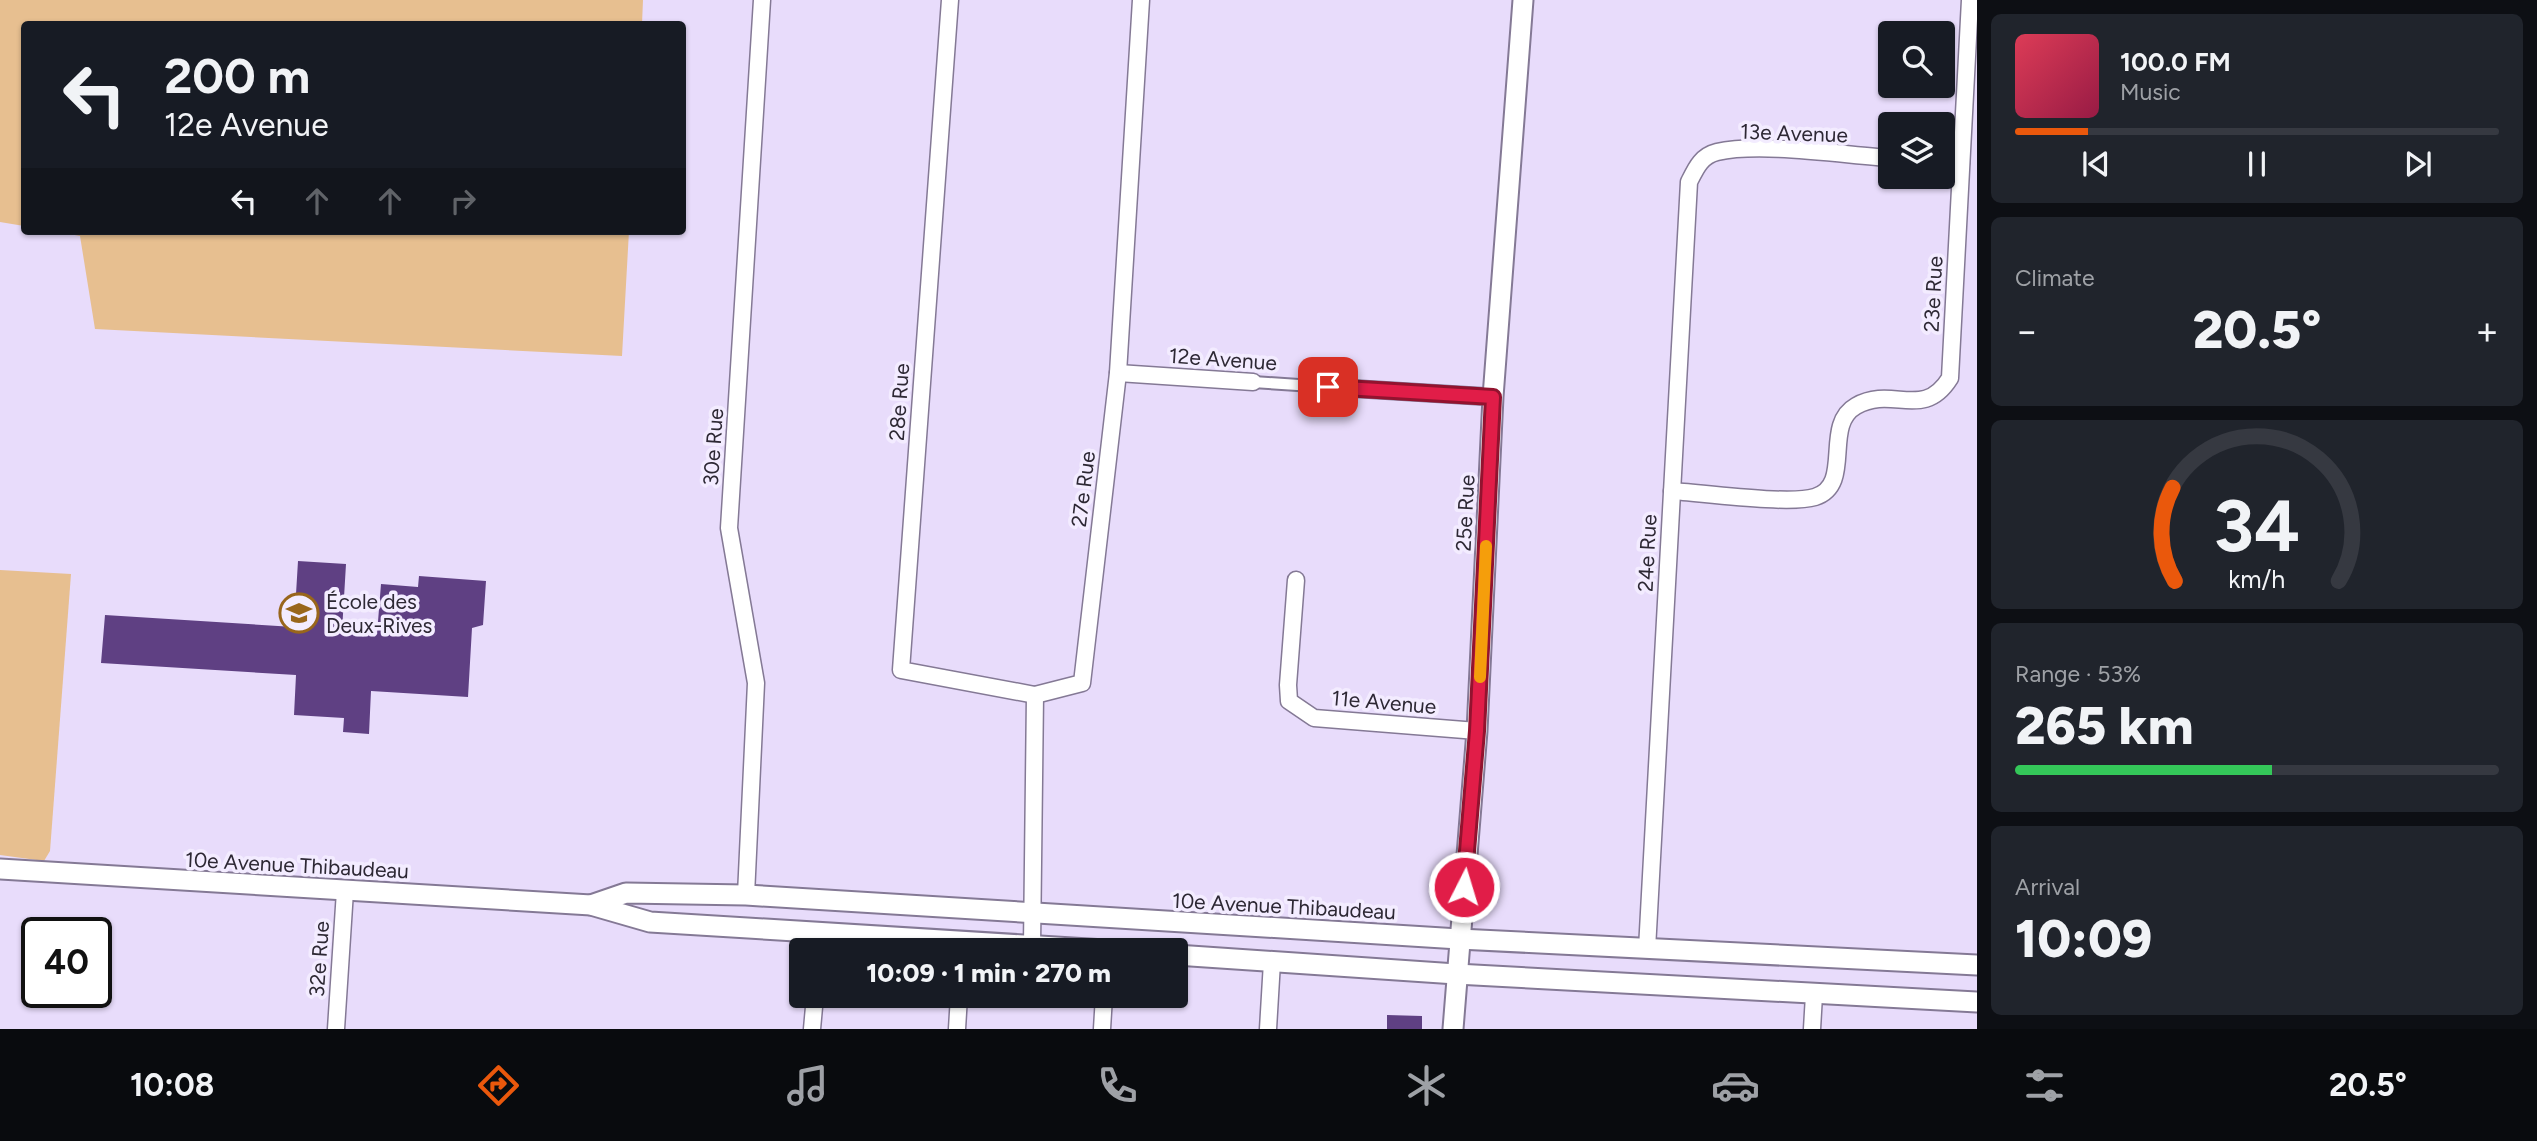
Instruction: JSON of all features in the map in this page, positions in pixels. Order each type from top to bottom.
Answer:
[{"type":"street","name":"30e Rue","points":[[746,895],[756,683],[729,528],[762,0]]},
{"type":"street","name":"28e Rue","points":[[950,0],[901,670],[1035,695]]},
{"type":"street","name":"27e Rue","points":[[1035,695],[1082,683],[1118,373],[1142,0]]},
{"type":"street","name":"25e Rue","points":[[1453,1029],[1477,731],[1493,397],[1523,0]]},
{"type":"street","name":"23e Rue","points":[[1672,491],[1791,499],[1817,497],[1831,484],[1835,473],[1837,437],[1842,417],[1855,406],[1879,396],[1925,402],[1940,393],[1950,378],[1970,0]]},
{"type":"street","name":"13e Avenue","points":[[1699,161],[1716,152],[1761,150],[1878,157]]},
{"type":"street","name":"24e Rue","points":[[1647,949],[1688,191],[1699,161]]},
{"type":"street","points":[[1955,163],[1961,163]]},
{"type":"street","name":"12e Avenue","points":[[1118,373],[1493,397]]},
{"type":"street","name":"11e Avenue","points":[[1296,580],[1289,701],[1314,718],[1477,731]]},
{"type":"street","points":[[1032,938],[1035,695]]},
{"type":"street","name":"10e Avenue Thibaudeau","points":[[0,869],[591,905],[650,922],[791,938]]},
{"type":"street","name":"32e Rue","points":[[336,1029],[345,891]]},
{"type":"street","name":"10e Avenue Thibaudeau","points":[[591,905],[626,893],[746,895],[1459,939],[1977,965]]},
{"type":"street","points":[[1188,956],[1814,995],[1977,1002]]},
{"type":"street","points":[[1268,1029],[1272,962]]},
{"type":"street","points":[[1812,1029],[1814,995]]},
{"type":"street","points":[[812,1029],[814,1008]]},
{"type":"street","points":[[957,1029],[959,1008]]},
{"type":"street","points":[[1102,1029],[1103,1008]]},
{"type":"shaded area","points":[[0,0],[643,0],[642,21],[21,21],[21,226],[0,222]]},
{"type":"shaded area","points":[[75,235],[629,235],[622,356],[95,329],[80,236]]},
{"type":"shaded area","points":[[0,570],[71,574],[50,851],[44,861],[0,855]]},
{"type":"building","name":"École des Deux-Rives","points":[[298,561],[346,564],[342,631],[377,634],[381,584],[418,587],[419,576],[486,581],[483,625],[472,628],[468,697],[371,691],[369,734],[343,732],[344,718],[294,715],[296,675],[101,663],[105,615],[294,627]]},
{"type":"building","points":[[1387,1015],[1422,1016],[1422,1029],[1387,1029]]},
{"type":"slow traffic","points":[[1480,677],[1486,546]]},
{"type":"place","name":"École des Deux-Rives","points":[[299,613]]},
{"type":"route","points":[[1328,387],[1493,397],[1477,731],[1464,887]]}]
